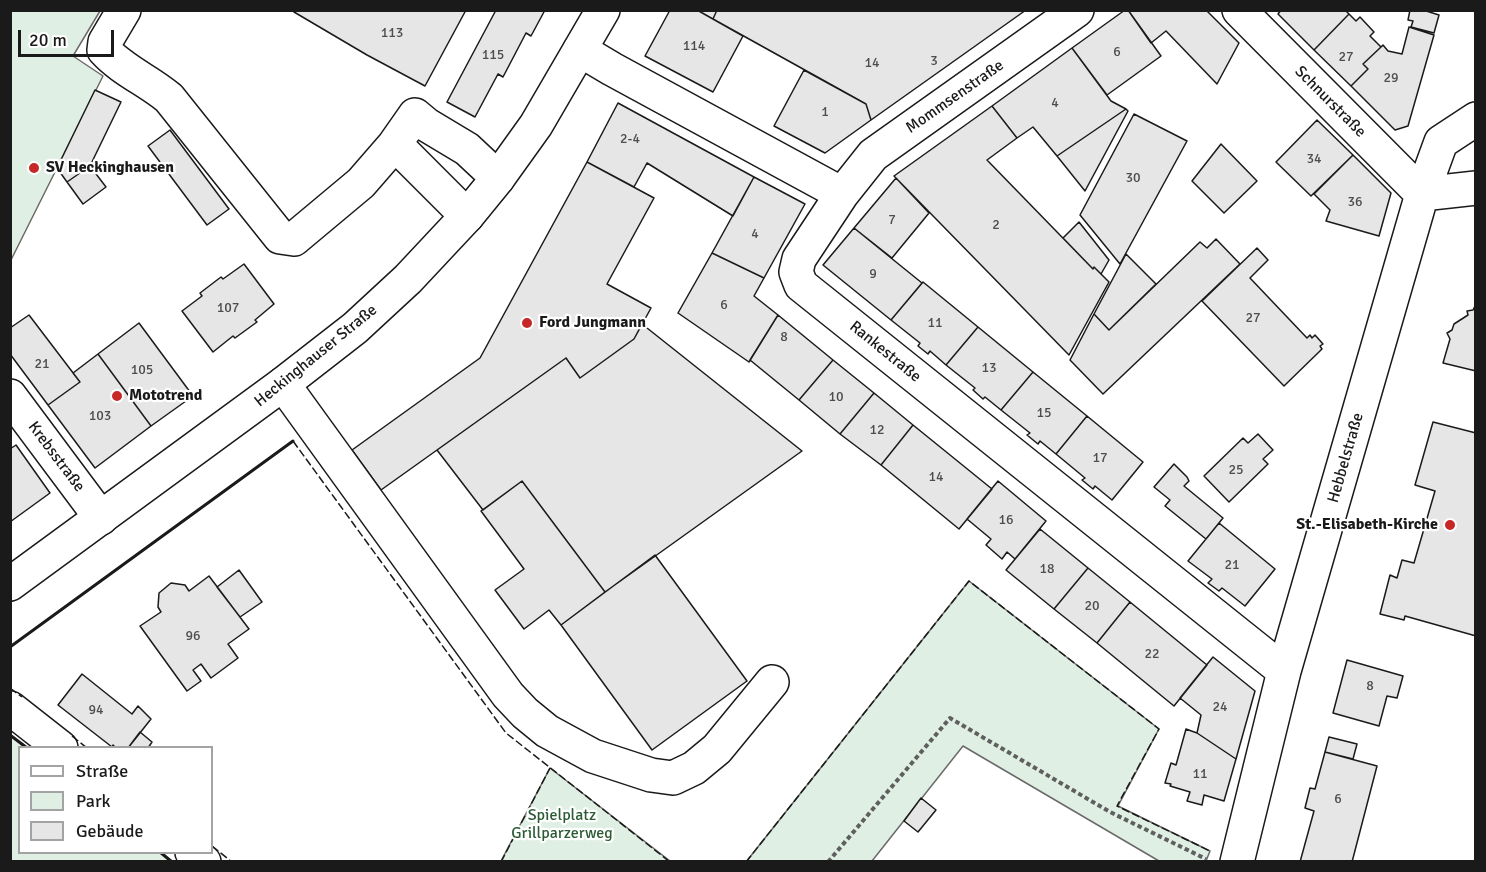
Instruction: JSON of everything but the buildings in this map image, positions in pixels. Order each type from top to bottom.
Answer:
[{"type":"street","points":[[124,10],[105,42],[104,50],[112,59],[169,98],[280,237],[294,240],[361,183],[394,145],[415,115],[427,125],[467,149],[498,178]]},
{"type":"street","name":"Heckinghauser Straße","points":[[10,584],[283,384],[355,328],[408,279],[498,178],[536,125],[603,10]]},
{"type":"street","name":"Mommsenstraße","points":[[842,194],[873,155],[1077,10]]},
{"type":"street","name":"Schnurstraße","points":[[1239,10],[1422,194]]},
{"type":"street","points":[[580,50],[842,194]]},
{"type":"street","name":"Hebbelstraße","points":[[1237,861],[1284,672],[1422,194],[1441,142],[1476,119]]},
{"type":"street","points":[[394,145],[466,216]]},
{"type":"street","points":[[1422,194],[1476,188]]},
{"type":"street","name":"Rankestraße","points":[[842,194],[799,259],[796,272],[801,285],[1284,672]]},
{"type":"street","points":[[283,384],[508,695],[547,731],[593,756],[651,775],[673,778],[694,768],[717,749],[772,681]]},
{"type":"street","name":"Krebsstraße","points":[[10,396],[101,518]]},
{"type":"street","points":[[10,708],[61,746]]},
{"type":"path","points":[[828,861],[950,718],[1110,812],[1212,861]]},
{"type":"green space","name":"SV Heckinghausen","points":[[10,11],[100,11],[73,56],[103,76],[11,260]]},
{"type":"green space","points":[[969,581],[1159,729],[1118,806],[1210,851],[1206,861],[1159,861],[963,746],[872,861],[746,862]]},
{"type":"green space","points":[[10,735],[26,746],[18,746],[18,854],[162,854],[172,861],[11,861]]},
{"type":"green space","name":"Spielplatz Grillparzerweg","points":[[550,768],[670,861],[501,861]]},
{"type":"fence","points":[[293,441],[506,733],[670,862]]},
{"type":"fence","points":[[746,862],[969,581],[1159,729],[1117,806],[1210,851]]},
{"type":"fence","points":[[10,688],[22,697]]},
{"type":"fence","points":[[72,736],[84,746]]},
{"type":"fence","points":[[501,862],[550,768]]},
{"type":"fence","points":[[213,847],[232,862]]},
{"type":"wall","points":[[10,647],[293,441]]},
{"type":"wall","points":[[10,735],[24,746]]},
{"type":"wall","points":[[162,854],[172,862]]},
{"type":"place","name":"SV Heckinghausen","points":[[34,168]]},
{"type":"place","name":"Ford Jungmann","points":[[527,323]]},
{"type":"place","name":"Mototrend","points":[[117,396]]},
{"type":"place","name":"St.-Elisabeth-Kirche","points":[[1450,525]]}]
